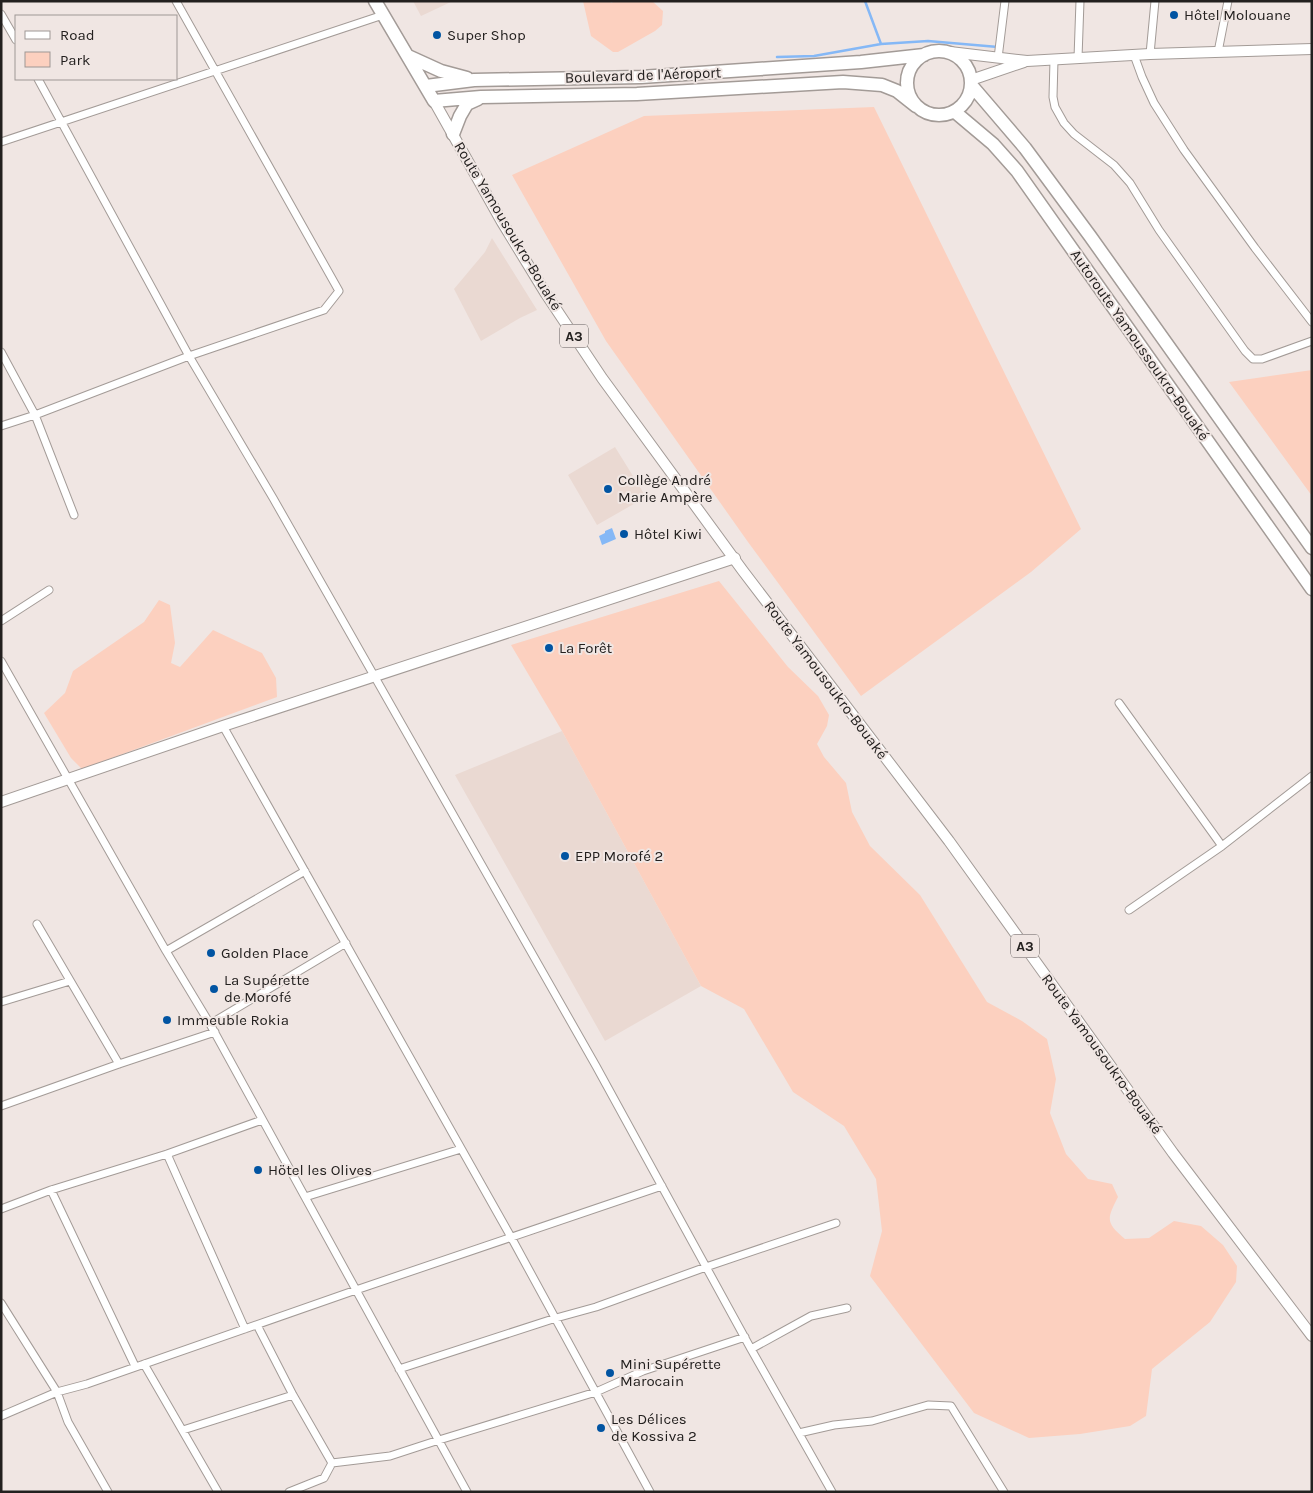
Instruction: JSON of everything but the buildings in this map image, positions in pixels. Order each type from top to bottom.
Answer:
[{"type":"highway","name":"Route Yamousoukro-Bouaké","points":[[375,1],[434,101]]},
{"type":"highway","points":[[932,51],[950,52],[967,65],[972,83],[969,96],[964,105],[955,112],[935,116],[924,112],[910,98],[907,78],[910,69],[924,55],[932,51]]},
{"type":"highway","name":"Boulevard de l'Aéroport","points":[[426,86],[474,80],[641,77],[860,62],[924,55]]},
{"type":"highway","points":[[408,56],[441,71],[474,80]]},
{"type":"highway","name":"Boulevard de l'Aéroport","points":[[434,101],[637,94],[843,82],[882,85],[897,91],[916,106]]},
{"type":"highway","name":"Autoroute Yamoussoukro-Bouaké","points":[[972,83],[1090,236],[1312,548]]},
{"type":"highway","points":[[453,134],[467,104],[481,98]]},
{"type":"highway","name":"Autoroute Yamoussoukro-Bouaké","points":[[955,112],[993,144],[1017,171],[1312,589]]},
{"type":"main road","points":[[950,52],[1027,61],[1150,54],[1312,49]]},
{"type":"main road","points":[[972,83],[1027,61]]},
{"type":"main road","name":"Route Yamousoukro-Bouaké","points":[[434,101],[502,222],[551,302],[602,378],[743,571],[949,841],[1173,1153],[1312,1336]]},
{"type":"main road","points":[[1,802],[223,726],[734,558]]},
{"type":"street","points":[[1,426],[36,416],[188,356],[324,310],[339,291],[176,1]]},
{"type":"street","points":[[998,58],[1004,1]]},
{"type":"street","points":[[1078,58],[1080,1]]},
{"type":"street","points":[[1150,54],[1155,1]]},
{"type":"street","points":[[1218,52],[1228,1]]},
{"type":"street","points":[[1,14],[15,38]]},
{"type":"street","points":[[1,142],[62,120],[383,15]]},
{"type":"street","points":[[1134,55],[1154,103],[1184,150],[1255,248],[1312,322]]},
{"type":"street","points":[[1054,60],[1053,97],[1064,123],[1074,134],[1114,165],[1130,182],[1159,230],[1245,351],[1253,358],[1262,359],[1312,341]]},
{"type":"street","points":[[39,80],[62,120],[188,356],[273,498],[581,1040],[750,1349],[832,1492]]},
{"type":"street","points":[[1,352],[36,416],[74,515]]},
{"type":"street","points":[[1,621],[49,590]]},
{"type":"street","points":[[1,661],[166,951],[215,1032],[467,1492]]},
{"type":"street","points":[[1119,703],[1222,846]]},
{"type":"street","points":[[223,726],[462,1149],[650,1492]]},
{"type":"street","points":[[1129,910],[1222,846],[1312,776]]},
{"type":"street","points":[[166,951],[305,871]]},
{"type":"street","points":[[37,924],[119,1064]]},
{"type":"street","points":[[210,1024],[346,943]]},
{"type":"street","points":[[1,1002],[70,981]]},
{"type":"street","points":[[1,1106],[215,1032]]},
{"type":"street","points":[[1,1209],[50,1190],[167,1154],[262,1120]]},
{"type":"street","points":[[305,1197],[462,1149]]},
{"type":"street","points":[[167,1154],[245,1329]]},
{"type":"street","points":[[1,1416],[57,1392],[87,1384],[662,1186]]},
{"type":"street","points":[[50,1190],[135,1366]]},
{"type":"street","points":[[400,1369],[556,1318],[596,1307],[836,1223]]},
{"type":"street","points":[[1,1303],[57,1392],[68,1422],[108,1492]]},
{"type":"street","points":[[750,1349],[811,1316],[848,1308]]},
{"type":"street","points":[[257,1325],[293,1395],[332,1463]]},
{"type":"street","points":[[332,1463],[390,1456],[596,1392],[643,1371],[745,1337]]},
{"type":"street","points":[[144,1364],[218,1492]]},
{"type":"street","points":[[183,1430],[293,1395]]},
{"type":"street","points":[[799,1433],[834,1425],[872,1421],[928,1405],[951,1406],[1004,1492]]},
{"type":"street","points":[[289,1492],[324,1478],[332,1463]]},
{"type":"shaded area","points":[[413,1],[453,1],[421,16]]},
{"type":"shaded area","points":[[492,238],[537,310],[481,341],[454,289],[485,252]]},
{"type":"shaded area","name":"Collège André Marie Ampère","points":[[615,447],[646,497],[597,525],[568,475]]},
{"type":"shaded area","name":"EPP Morofé 2","points":[[562,731],[701,986],[605,1041],[455,775]]},
{"type":"green space","points":[[583,1],[610,1],[611,3],[615,1],[652,1],[663,11],[662,25],[618,52],[613,52],[591,36]]},
{"type":"green space","points":[[874,107],[1081,529],[1031,572],[861,696],[748,542],[606,341],[512,175],[644,116]]},
{"type":"green space","points":[[1312,370],[1312,496],[1229,382]]},
{"type":"green space","points":[[719,581],[788,667],[818,696],[829,715],[827,726],[817,744],[824,757],[846,783],[852,812],[870,846],[920,895],[987,1002],[1022,1021],[1047,1039],[1056,1079],[1050,1113],[1066,1154],[1088,1179],[1112,1184],[1118,1197],[1110,1215],[1111,1224],[1114,1228],[1125,1239],[1149,1238],[1174,1221],[1201,1226],[1223,1245],[1237,1266],[1236,1282],[1210,1322],[1152,1369],[1146,1416],[1130,1426],[1080,1434],[1029,1438],[974,1413],[870,1276],[882,1231],[876,1179],[844,1126],[793,1092],[744,1009],[701,986],[562,731],[511,645]]},
{"type":"green space","points":[[159,600],[170,605],[175,643],[171,663],[180,667],[213,630],[262,653],[276,678],[277,697],[82,769],[71,758],[44,713],[65,693],[73,671],[144,622]]},
{"type":"water","points":[[612,528],[616,539],[602,545],[599,536]]},
{"type":"waterway","points":[[865,1],[881,44]]},
{"type":"waterway","points":[[777,57],[814,56],[881,44],[928,41],[998,47]]},
{"type":"place","name":"Hôtel Molouane","points":[[1174,15]]},
{"type":"place","name":"Super Shop","points":[[437,35]]},
{"type":"place","name":"Collège André Marie Ampère","points":[[608,489]]},
{"type":"place","name":"Hôtel Kiwi","points":[[624,534]]},
{"type":"place","name":"La Forêt","points":[[549,648]]},
{"type":"place","name":"EPP Morofé 2","points":[[565,856]]},
{"type":"place","name":"Golden Place","points":[[211,953]]},
{"type":"place","name":"La Supérette de Morofé","points":[[214,989]]},
{"type":"place","name":"Immeuble Rokia","points":[[167,1020]]},
{"type":"place","name":"Hötel les Olives","points":[[258,1170]]},
{"type":"place","name":"Mini Supérette Marocain","points":[[610,1373]]},
{"type":"place","name":"Les Délices de Kossiva 2","points":[[601,1428]]}]
